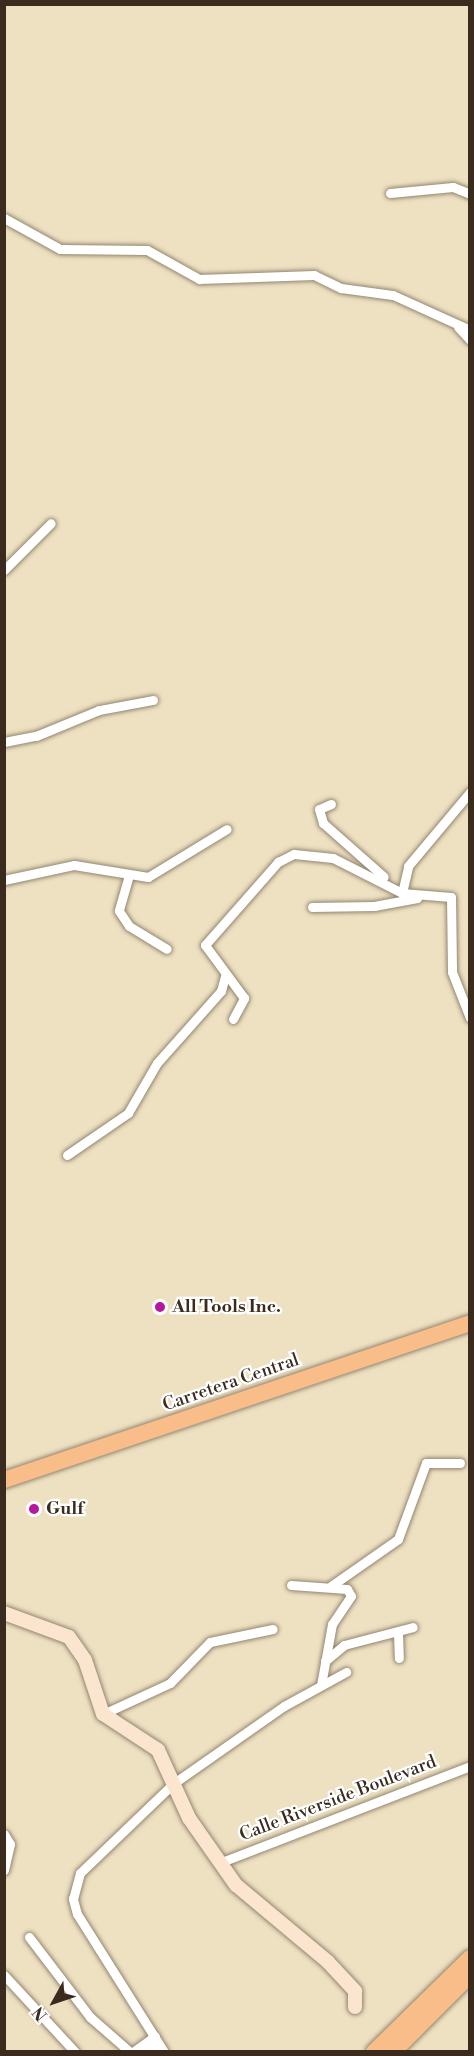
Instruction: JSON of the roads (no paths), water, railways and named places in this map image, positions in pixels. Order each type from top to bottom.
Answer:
[{"type":"highway","name":"Carretera Central","points":[[4,1480],[470,1323]]},
{"type":"highway","name":"Carretera Central","points":[[4,1490],[470,1334]]},
{"type":"highway","points":[[374,2052],[470,1958]]},
{"type":"highway","points":[[393,2052],[470,1975]]},
{"type":"street","points":[[390,193],[453,186],[470,194]]},
{"type":"street","points":[[4,218],[60,249],[147,250],[200,279],[301,272],[341,288],[393,295],[470,330]]},
{"type":"street","points":[[455,323],[470,340]]},
{"type":"street","points":[[4,570],[51,523]]},
{"type":"street","points":[[4,742],[36,736],[99,710],[153,700]]},
{"type":"street","points":[[402,890],[408,866],[470,792]]},
{"type":"street","points":[[331,804],[319,809],[324,823],[373,871],[402,890]]},
{"type":"street","points":[[4,880],[74,865],[148,877],[227,829]]},
{"type":"street","points":[[233,1019],[244,998],[205,952],[215,931],[278,862],[294,854],[333,858],[421,898]]},
{"type":"street","points":[[129,875],[119,912],[129,926],[167,949]]},
{"type":"street","points":[[312,907],[374,906],[444,892],[451,897],[452,972],[470,1018]]},
{"type":"street","points":[[67,1155],[128,1113],[157,1063],[221,991],[225,976]]},
{"type":"street","points":[[331,1586],[398,1539],[426,1462],[460,1463]]},
{"type":"street","points":[[291,1585],[331,1586],[347,1589],[351,1596],[332,1624],[321,1685]]},
{"type":"street","points":[[4,1613],[69,1637],[85,1660],[103,1714],[158,1750],[219,1863],[266,1914],[335,1969],[355,1991],[355,2007]]},
{"type":"street","points":[[325,1660],[344,1645],[398,1633],[413,1627]]},
{"type":"street","points":[[103,1714],[170,1683],[210,1642],[273,1629]]},
{"type":"street","points":[[398,1633],[399,1658]]},
{"type":"street","points":[[159,2044],[73,1899],[80,1873],[174,1783],[321,1685],[346,1672]]},
{"type":"street","name":"Calle Riverside Boulevard","points":[[219,1863],[470,1766]]},
{"type":"street","points":[[4,1834],[10,1844],[4,1870]]},
{"type":"street","points":[[29,1937],[90,2017],[132,2052],[159,2044]]},
{"type":"street","points":[[4,1975],[75,2052]]},
{"type":"street","points":[[147,2052],[159,2044]]},
{"type":"place","name":"All Tools Inc.","points":[[160,1307]]},
{"type":"place","name":"Gulf","points":[[34,1509]]}]
